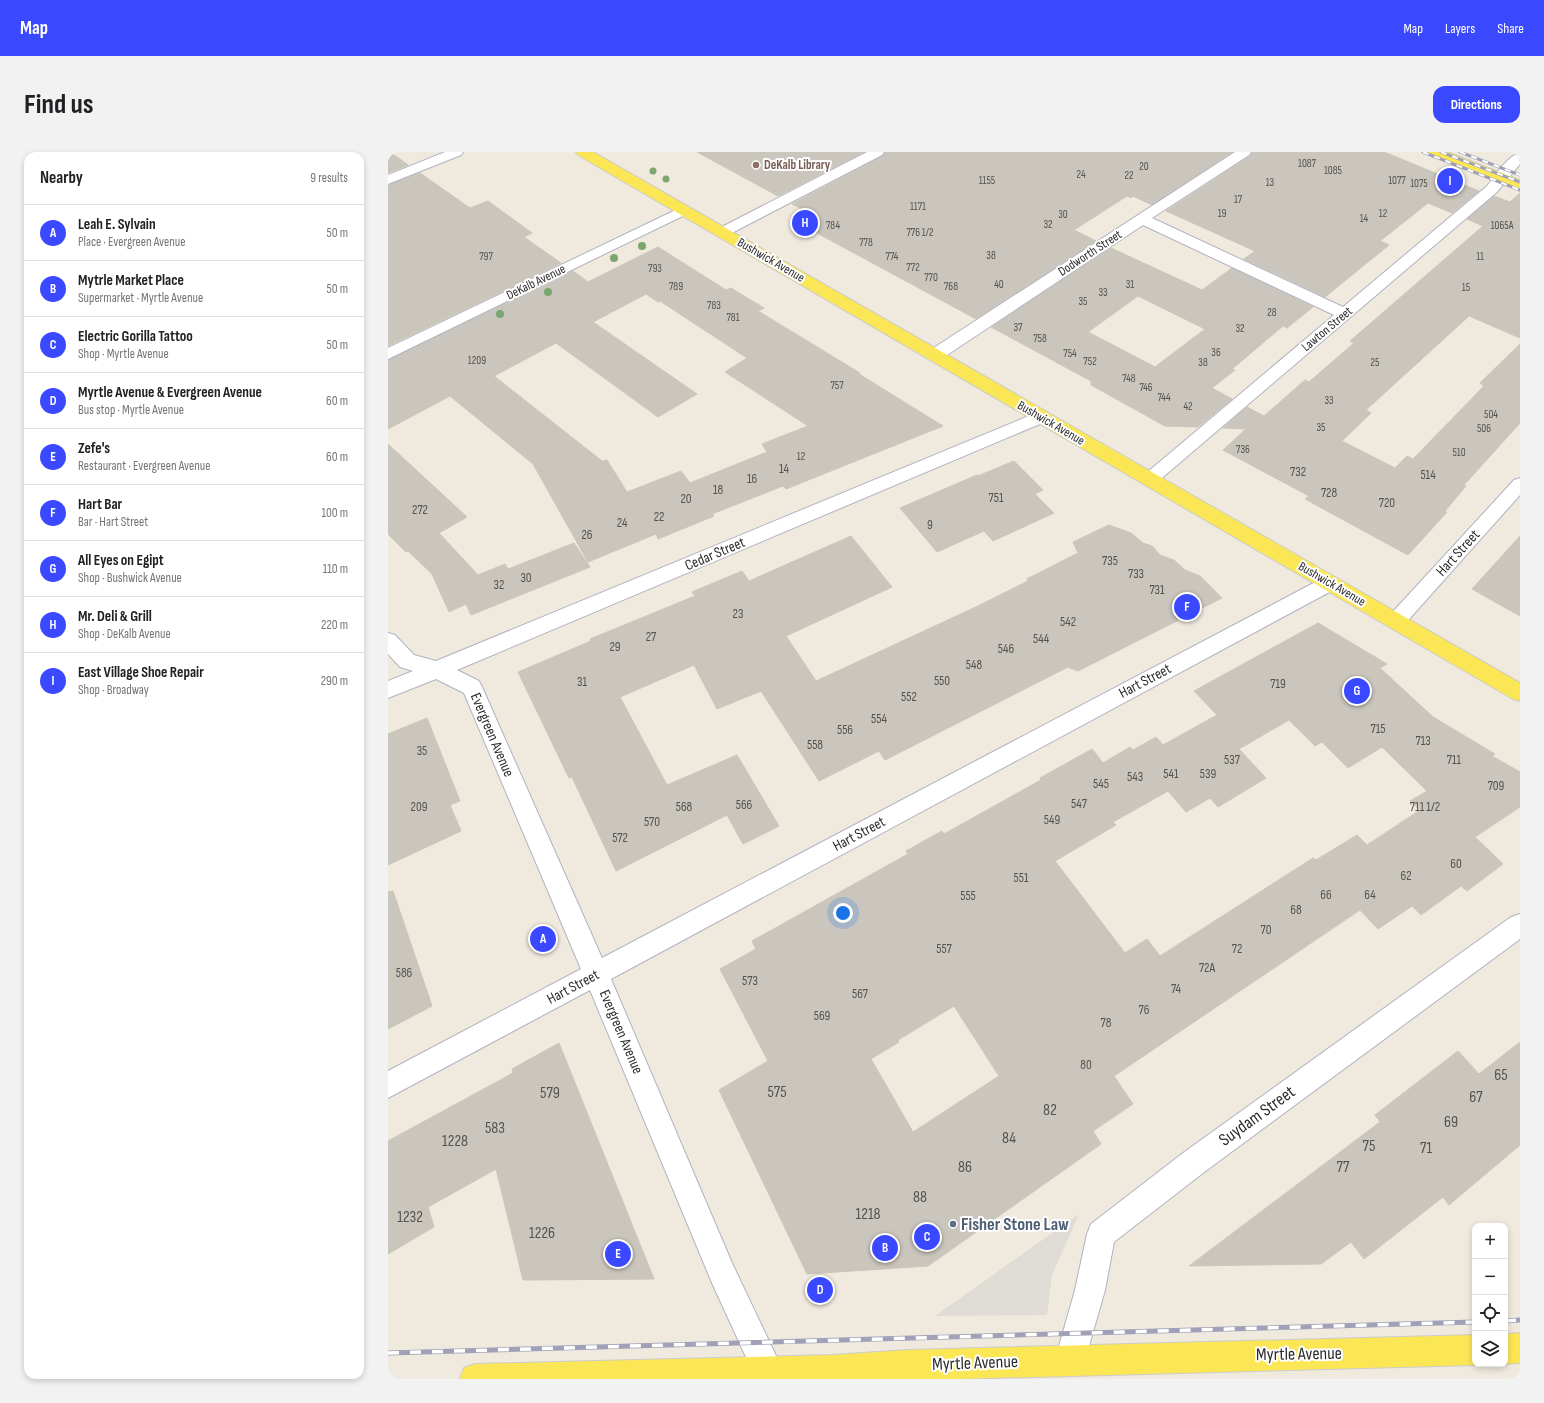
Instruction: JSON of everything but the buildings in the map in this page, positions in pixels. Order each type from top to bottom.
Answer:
[{"type":"main road","name":"Bushwick Avenue","points":[[583,152],[1520,693]]},
{"type":"main road","points":[[1435,152],[1520,185]]},
{"type":"main road","points":[[1508,1349],[1520,1348]]},
{"type":"main road","name":"Myrtle Avenue","points":[[475,1379],[769,1376],[907,1365],[1472,1350]]},
{"type":"street","points":[[388,180],[456,152]]},
{"type":"street","points":[[723,232],[877,152]]},
{"type":"street","name":"Dodworth Street","points":[[935,355],[1244,152]]},
{"type":"street","name":"Lawton Street","points":[[1150,479],[1492,189],[1511,165],[1520,158]]},
{"type":"street","name":"DeKalb Avenue","points":[[388,354],[684,210]]},
{"type":"street","points":[[1142,219],[1345,314]]},
{"type":"street","name":"Cedar Street","points":[[388,690],[1041,417]]},
{"type":"street","name":"Hart Street","points":[[1396,621],[1520,484]]},
{"type":"street","name":"Hart Street","points":[[388,1085],[1330,583]]},
{"type":"street","name":"Evergreen Avenue","points":[[388,641],[407,662],[438,670],[472,687],[596,974],[722,1273],[769,1376]]},
{"type":"street","name":"Suydam Street","points":[[1070,1360],[1090,1290],[1101,1234],[1193,1163],[1520,925]]},
{"type":"shaded area","points":[[1079,1214],[1052,1275],[1047,1315],[935,1316]]},
{"type":"railway","points":[[1423,152],[1520,190]]},
{"type":"railway","points":[[1441,152],[1520,182]]},
{"type":"railway","points":[[1460,152],[1520,175]]},
{"type":"railway","points":[[1508,1321],[1520,1320]]},
{"type":"railway","points":[[388,1353],[1472,1322]]},
{"type":"place","name":"DeKalb Library","points":[[756,165]]},
{"type":"place","name":"East Village Shoe Repair","points":[[1450,181]]},
{"type":"place","name":"Mr. Deli & Grill","points":[[805,223]]},
{"type":"place","name":"Hart Bar","points":[[1187,607]]},
{"type":"place","name":"All Eyes on Egipt","points":[[1357,691]]},
{"type":"place","name":"Leah E. Sylvain","points":[[543,939]]},
{"type":"place","name":"Fisher Stone Law","points":[[953,1224]]},
{"type":"place","name":"Electric Gorilla Tattoo","points":[[927,1237]]},
{"type":"place","name":"Mytrle Market Place","points":[[885,1248]]},
{"type":"place","name":"Zefe's","points":[[618,1254]]},
{"type":"place","name":"Myrtle Avenue & Evergreen Avenue","points":[[820,1290]]}]
